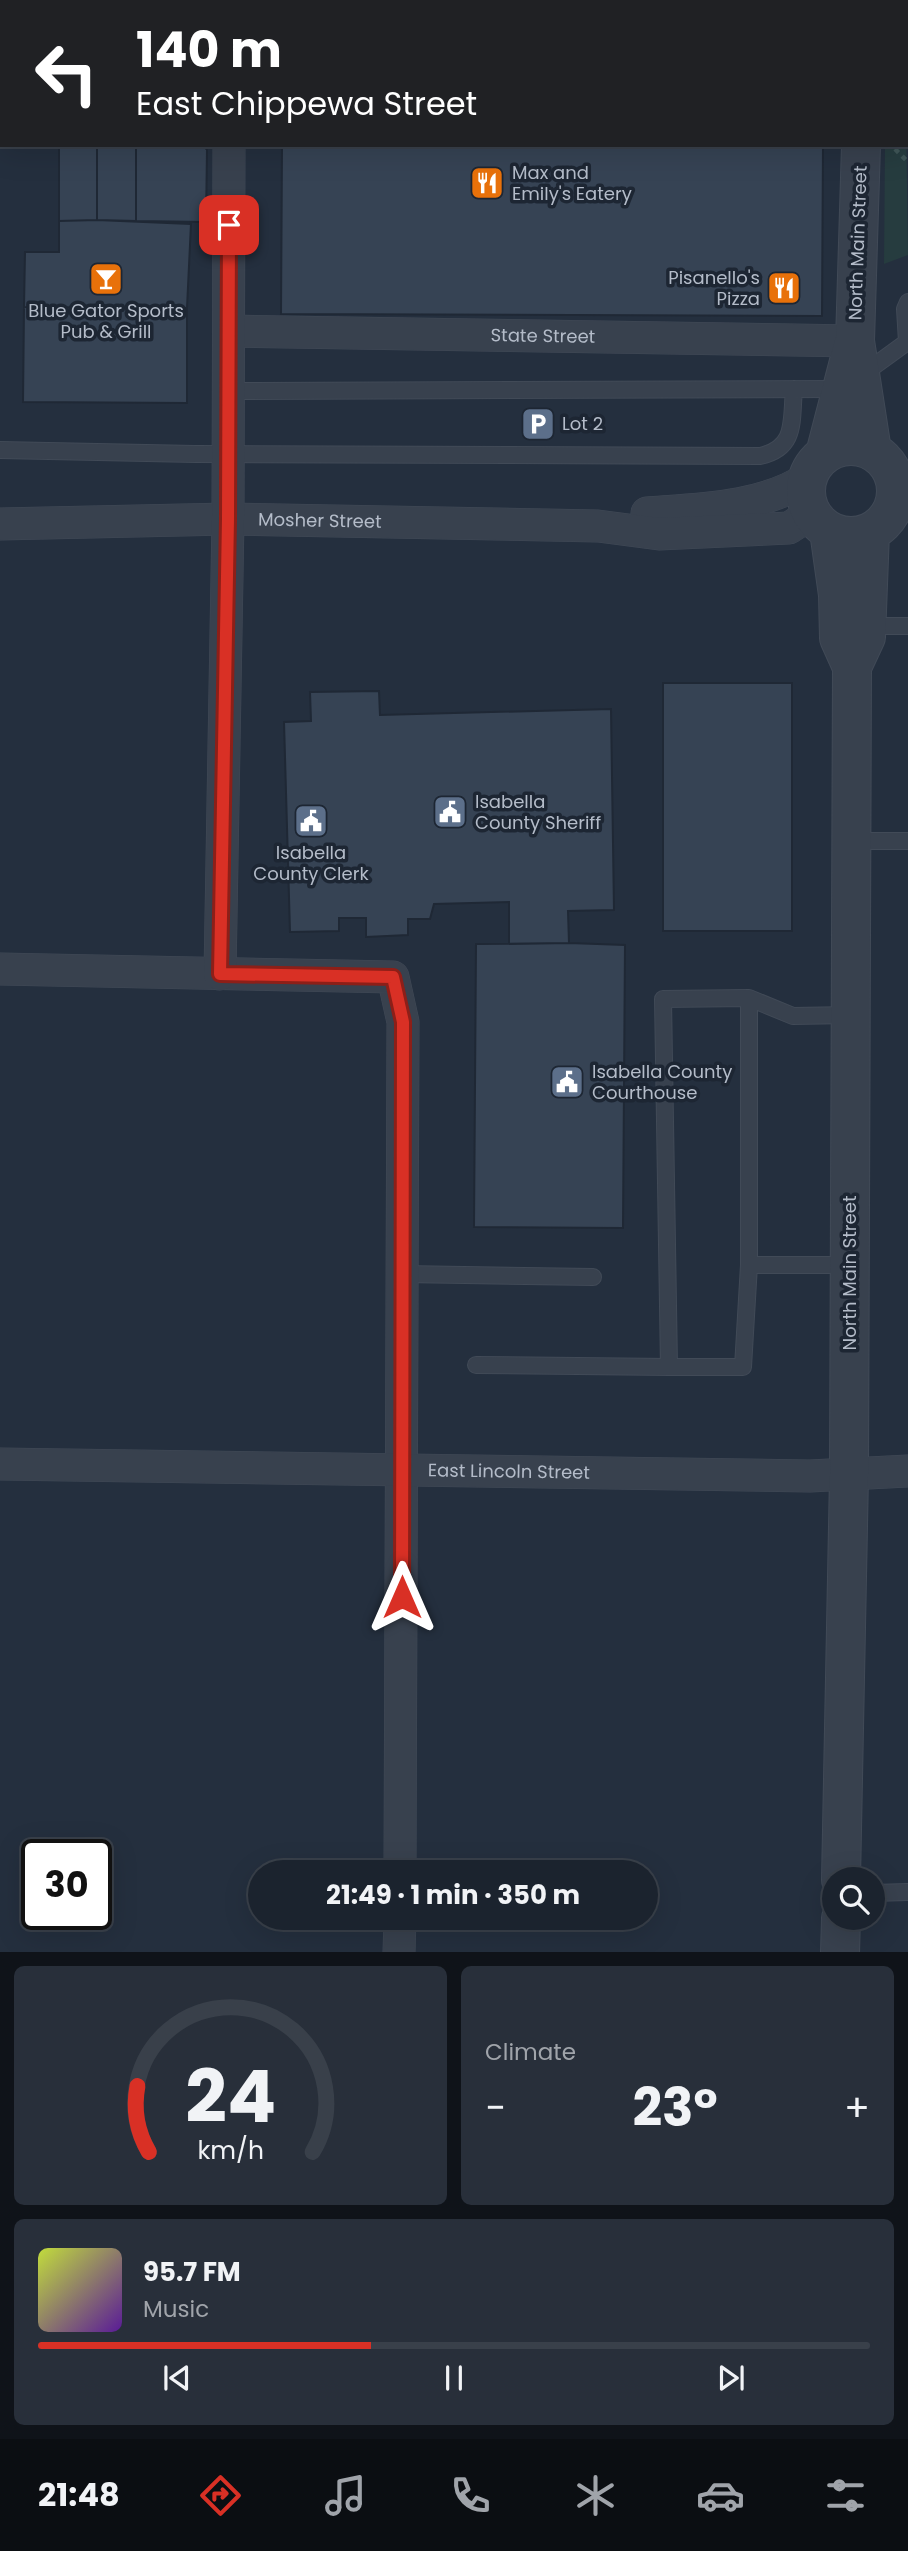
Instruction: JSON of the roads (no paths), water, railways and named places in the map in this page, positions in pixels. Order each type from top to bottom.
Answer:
[{"type":"street","points":[[220,974],[229,454],[229,147]]},
{"type":"street","name":"North Main Street","points":[[841,1867],[849,1476],[852,667],[839,638],[838,595],[818,494],[852,368],[861,147]]},
{"type":"street","name":"State Street","points":[[230,331],[852,368]]},
{"type":"street","name":"North Main Street","points":[[852,368],[872,451]]},
{"type":"street","points":[[848,446],[872,451],[892,472],[897,495],[889,517],[870,532],[842,536],[818,494],[848,446]]},
{"type":"street","name":"Mosher Street","points":[[0,523],[228,519],[598,526],[645,514],[720,508],[790,490],[818,494]]},
{"type":"street","name":"North Main Street","points":[[852,667],[866,637],[870,532]]},
{"type":"street","points":[[0,969],[393,977],[403,1022],[400,1860]]},
{"type":"street","name":"East Lincoln Street","points":[[0,1464],[849,1476],[908,1471]]},
{"type":"street","points":[[399,1952],[400,1930]]},
{"type":"street","points":[[840,1952],[841,1930]]},
{"type":"lane","points":[[229,391],[794,389],[852,368],[908,343],[905,309],[908,302]]},
{"type":"lane","points":[[0,450],[229,454],[760,456],[776,452],[789,439],[794,389]]},
{"type":"lane","points":[[866,626],[908,626]]},
{"type":"lane","points":[[851,841],[908,841]]},
{"type":"lane","points":[[476,1365],[743,1367],[749,1265],[748,998]]},
{"type":"lane","points":[[669,1367],[663,999],[748,998],[793,1016],[851,1015]]},
{"type":"lane","points":[[749,1265],[850,1265]]},
{"type":"lane","points":[[403,1274],[593,1278]]},
{"type":"lane","points":[[885,1893],[908,1892]]},
{"type":"place","name":"Max and Emily's Eatery","points":[[487,183]]},
{"type":"place","name":"Blue Gator Sports Pub & Grill","points":[[106,279]]},
{"type":"place","name":"Pisanello's Pizza","points":[[784,288]]},
{"type":"place","name":"Lot 2","points":[[538,424]]},
{"type":"place","name":"Isabella County Sheriff","points":[[450,812]]},
{"type":"place","name":"Isabella County Clerk","points":[[311,821]]},
{"type":"place","name":"Isabella County Courthouse","points":[[567,1082]]}]
